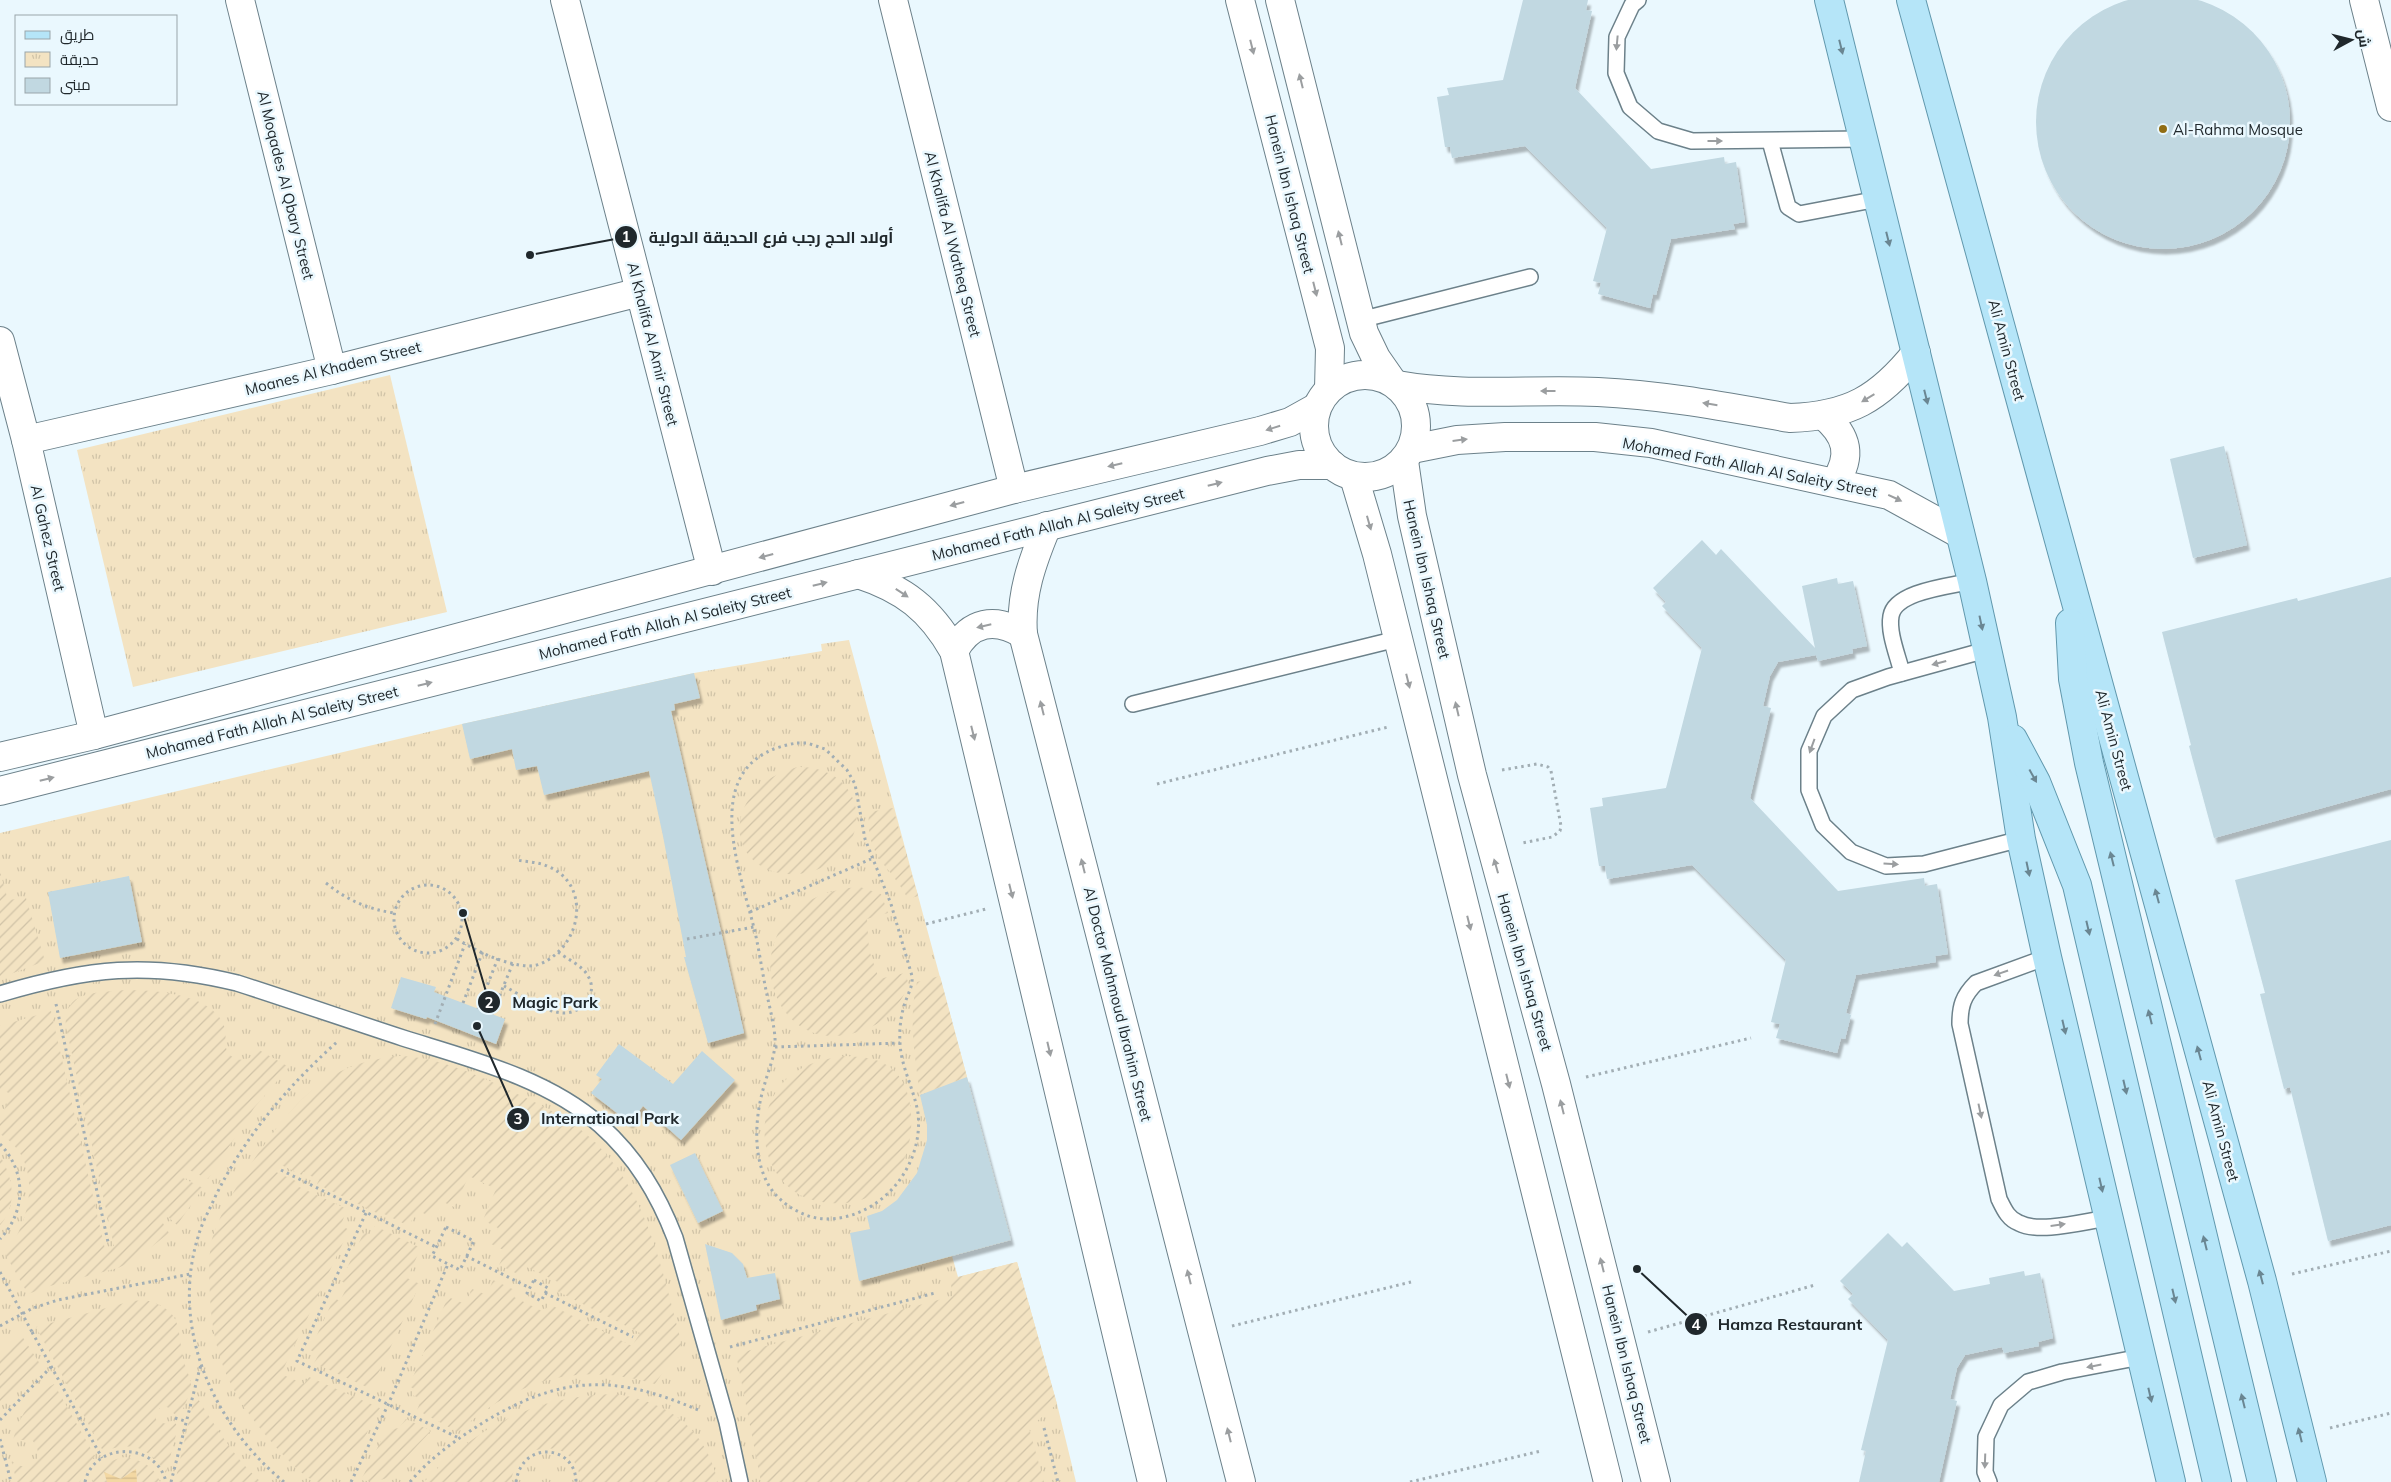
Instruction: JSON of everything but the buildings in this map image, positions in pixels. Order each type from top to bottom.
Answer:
[{"type":"main road","points":[[1829,0],[1972,581],[2002,717],[2022,839],[2047,957],[2171,1482]]},
{"type":"main road","name":"Ali Amin Street","points":[[1911,0],[2262,1281],[2312,1482]]},
{"type":"main road","points":[[2066,566],[2073,679],[2079,717],[2262,1482]]},
{"type":"main road","points":[[2002,717],[2036,782],[2078,884],[2218,1482]]},
{"type":"street","name":"Al Moqades Al Qbary Street","points":[[240,0],[332,370]]},
{"type":"street","name":"Al Khalifa Al Amir Street","points":[[565,0],[712,571]]},
{"type":"street","name":"Al Khalifa Al Watheq Street","points":[[893,0],[1014,489]]},
{"type":"street","name":"Hanein Ibn Ishaq Street","points":[[1240,0],[1330,348],[1323,398]]},
{"type":"street","points":[[1280,0],[1360,320],[1376,358],[1409,398],[1416,415],[1417,432],[1408,455],[1390,472],[1372,478],[1343,471]]},
{"type":"street","points":[[2364,0],[2391,108]]},
{"type":"street","name":"Moanes Al Khadem Street","points":[[26,440],[332,370],[640,292]]},
{"type":"street","name":"Al Gahez Street","points":[[0,341],[26,440],[94,735]]},
{"type":"street","points":[[1608,1482],[1372,535],[1343,471],[1319,449],[1314,428],[1323,398],[1342,379],[1359,374],[1376,375],[1395,383],[1470,393],[1607,393],[1680,400],[1790,418],[1823,415],[1862,402],[1879,392],[1895,379],[1916,353]]},
{"type":"street","name":"Mohamed Fath Allah Al Saleity Street","points":[[0,757],[94,735],[1014,489],[1260,431],[1290,422],[1323,398]]},
{"type":"street","points":[[1823,415],[1839,431],[1844,441],[1845,463],[1836,482]]},
{"type":"street","name":"Mohamed Fath Allah Al Saleity Street","points":[[1408,455],[1434,444],[1481,438],[1595,437],[1651,444],[1836,482],[1888,495],[1960,534]]},
{"type":"street","name":"Hanein Ibn Ishaq Street","points":[[1408,455],[1412,516],[1472,775],[1556,1084],[1656,1482]]},
{"type":"street","name":"Mohamed Fath Allah Al Saleity Street","points":[[0,791],[1267,470],[1299,465],[1343,471]]},
{"type":"street","name":"Al Doctor Mahmoud Ibrahim Street","points":[[1047,526],[1029,569],[1022,617],[1024,634],[1241,1482]]},
{"type":"street","points":[[858,574],[897,590],[915,602],[939,627],[954,651],[1152,1482]]},
{"type":"street","points":[[954,651],[960,639],[971,630],[984,625],[998,624],[1011,627],[1024,634]]},
{"type":"lane","points":[[1638,0],[1632,5],[1616,37],[1616,73],[1630,107],[1658,131],[1692,141],[1863,139]]},
{"type":"lane","points":[[1770,141],[1788,207],[1793,212],[1799,214],[1878,199]]},
{"type":"lane","points":[[1360,320],[1530,277]]},
{"type":"lane","points":[[1902,673],[1891,626],[1891,616],[1895,606],[1902,599],[1912,595],[1972,581]]},
{"type":"lane","points":[[1133,704],[1398,639]]},
{"type":"lane","points":[[1986,650],[1902,673],[1852,690],[1824,716],[1809,751],[1809,790],[1823,825],[1851,852],[1886,866],[1924,864],[2022,839]]},
{"type":"lane","points":[[2047,957],[1976,983],[1968,991],[1960,1005],[1960,1024],[1999,1199],[2006,1213],[2017,1223],[2031,1228],[2109,1218]]},
{"type":"lane","points":[[0,994],[50,979],[125,969],[204,974],[237,983],[520,1078],[575,1106],[599,1124],[620,1145],[653,1188],[665,1212],[675,1238],[708,1352],[727,1422],[740,1482]]},
{"type":"lane","points":[[1989,1482],[1985,1472],[1986,1437],[2001,1405],[2028,1382],[2062,1372],[2141,1358]]},
{"type":"path","points":[[1157,784],[1418,720]]},
{"type":"path","points":[[807,743],[824,749],[837,758],[847,770],[854,784],[865,839],[871,858],[885,888],[913,982],[901,1019],[900,1043],[918,1113],[916,1147],[900,1181],[872,1207],[858,1214],[833,1219],[809,1216],[793,1209],[779,1198],[766,1178],[758,1145],[757,1124],[760,1103],[774,1056],[775,1036],[754,927],[732,835],[732,800],[746,768],[771,749],[784,745],[807,743]]},
{"type":"path","points":[[1472,775],[1537,764],[1548,767],[1551,771],[1561,826],[1560,831],[1552,837],[1491,848]]},
{"type":"path","points":[[750,912],[871,858]]},
{"type":"path","points":[[457,939],[498,958],[530,966],[546,962],[569,941],[575,928],[578,914],[576,899],[570,885],[560,874],[548,866],[517,860]]},
{"type":"path","points":[[326,883],[341,895],[357,904],[375,910],[394,913]]},
{"type":"path","points":[[425,885],[436,886],[451,894],[460,907],[463,918],[457,939],[449,948],[438,953],[426,954],[415,951],[405,945],[398,936],[394,925],[394,913],[404,894],[425,885]]},
{"type":"path","points":[[926,924],[1014,901]]},
{"type":"path","points":[[687,940],[754,927]]},
{"type":"path","points":[[898,931],[903,930]]},
{"type":"path","points":[[427,1046],[465,944]]},
{"type":"path","points":[[463,1003],[483,952]]},
{"type":"path","points":[[504,986],[547,1008],[562,1013],[576,1011],[587,1003],[592,990],[588,976],[558,952]]},
{"type":"path","points":[[478,1009],[498,958]]},
{"type":"path","points":[[492,1014],[513,963]]},
{"type":"path","points":[[50,979],[108,1242]]},
{"type":"path","points":[[284,1482],[264,1466],[245,1446],[225,1418],[210,1390],[191,1325],[190,1274],[198,1237],[209,1210],[248,1141],[278,1100],[304,1072],[358,1023]]},
{"type":"path","points":[[1556,1084],[1751,1038]]},
{"type":"path","points":[[775,1047],[900,1043]]},
{"type":"path","points":[[0,1144],[14,1163],[21,1191],[14,1219],[0,1239]]},
{"type":"path","points":[[280,1170],[436,1247]]},
{"type":"path","points":[[366,1213],[297,1361],[459,1438]]},
{"type":"path","points":[[446,1227],[474,1241],[466,1256],[460,1270],[432,1256],[446,1227]]},
{"type":"path","points":[[2262,1281],[2391,1251]]},
{"type":"path","points":[[466,1256],[530,1288]]},
{"type":"path","points":[[351,1482],[388,1405],[448,1264]]},
{"type":"path","points":[[0,1272],[102,1458]]},
{"type":"path","points":[[0,1326],[34,1308],[58,1300],[190,1274]]},
{"type":"path","points":[[534,1280],[548,1288],[541,1301],[527,1293],[530,1288],[534,1280]]},
{"type":"path","points":[[1203,1333],[1411,1282]]},
{"type":"path","points":[[1621,1340],[1815,1285]]},
{"type":"path","points":[[545,1293],[633,1337]]},
{"type":"path","points":[[708,1352],[935,1293]]},
{"type":"path","points":[[171,1482],[201,1364]]},
{"type":"path","points":[[0,1420],[52,1367]]},
{"type":"path","points":[[410,1482],[439,1452],[459,1438],[526,1399],[570,1386],[592,1384],[616,1385],[656,1393],[727,1422]]},
{"type":"path","points":[[2300,1435],[2391,1413]]},
{"type":"path","points":[[175,1418],[185,1421]]},
{"type":"path","points":[[1044,1428],[1058,1482]]},
{"type":"path","points":[[0,1439],[10,1482]]},
{"type":"path","points":[[85,1482],[93,1466],[102,1458],[116,1452],[130,1451],[145,1455],[157,1464],[166,1482]]},
{"type":"path","points":[[1410,1482],[1541,1451]]},
{"type":"path","points":[[516,1482],[519,1467],[527,1458],[538,1453],[549,1452],[563,1456],[576,1475],[576,1482]]},
{"type":"green space","points":[[390,375],[447,612],[133,687],[77,450]]},
{"type":"green space","points":[[849,640],[1011,1240],[952,1256],[958,1277],[1017,1262],[1057,1404],[1076,1482],[0,1482],[0,833],[462,724],[694,673],[822,651],[821,644]]},
{"type":"green space","points":[[797,767],[820,770],[838,779],[850,793],[856,809],[856,827],[849,844],[836,859],[810,872],[783,874],[759,864],[749,855],[743,845],[740,821],[744,808],[760,786],[773,777]]},
{"type":"green space","points":[[893,808],[918,896],[908,899],[875,851],[869,828],[869,812]]},
{"type":"green space","points":[[0,872],[8,900],[26,898],[45,961],[0,978]]},
{"type":"green space","points":[[860,887],[881,894],[888,913],[867,919],[869,950],[879,979],[905,973],[909,985],[900,1002],[889,1015],[875,1025],[858,1032],[824,1035],[797,1024],[779,1002],[771,975],[774,945],[789,918],[817,897]]},
{"type":"green space","points":[[940,976],[967,1077],[920,1095],[913,1038],[914,996],[917,982]]},
{"type":"green space","points":[[125,990],[166,993],[195,1000],[208,1006],[224,1026],[226,1048],[230,1055],[242,1060],[253,1056],[259,1050],[289,1067],[254,1108],[208,1179],[187,1169],[183,1178],[203,1188],[177,1225],[166,1215],[161,1220],[169,1233],[135,1260],[118,1268],[50,1286],[28,1294],[5,1254],[22,1225],[29,1191],[28,1174],[23,1159],[14,1145],[0,1134],[0,1120],[11,1094],[0,1089],[0,1026],[51,1011],[105,1249],[114,1246],[66,1027],[66,1015],[70,1006],[84,996],[93,993]]},
{"type":"green space","points":[[399,1056],[427,1059],[468,1072],[494,1083],[563,1117],[580,1129],[602,1150],[621,1173],[647,1224],[665,1279],[681,1345],[655,1384],[627,1377],[600,1374],[574,1375],[550,1380],[526,1387],[503,1399],[480,1414],[458,1432],[417,1410],[419,1405],[415,1403],[417,1397],[412,1395],[414,1389],[409,1386],[448,1297],[465,1304],[472,1289],[487,1295],[493,1280],[517,1291],[514,1297],[544,1312],[549,1304],[632,1346],[640,1333],[557,1291],[560,1283],[527,1267],[522,1276],[499,1265],[506,1251],[491,1244],[498,1228],[483,1220],[496,1189],[469,1176],[454,1207],[439,1200],[431,1217],[417,1210],[409,1226],[380,1212],[379,1214],[317,1184],[319,1180],[303,1172],[302,1175],[279,1164],[276,1172],[298,1182],[297,1186],[347,1209],[341,1225],[349,1230],[281,1374],[304,1384],[309,1377],[380,1408],[358,1450],[320,1482],[302,1473],[274,1445],[236,1394],[227,1376],[215,1340],[212,1319],[209,1268],[212,1239],[222,1213],[245,1173],[270,1137],[311,1091],[325,1080],[358,1064]]},
{"type":"green space","points":[[846,1056],[879,1061],[890,1067],[899,1076],[905,1086],[910,1102],[911,1133],[907,1152],[900,1168],[890,1182],[877,1193],[861,1200],[843,1203],[822,1202],[802,1196],[785,1184],[774,1168],[767,1150],[765,1130],[768,1110],[776,1092],[796,1071],[816,1062]]},
{"type":"green space","points":[[0,1156],[8,1173],[12,1191],[9,1209],[0,1225]]},
{"type":"green space","points":[[375,1226],[421,1248],[407,1278],[420,1284],[371,1389],[314,1363],[319,1354],[310,1350],[334,1298],[340,1301],[348,1285],[341,1281],[364,1232],[371,1235]]},
{"type":"green space","points":[[1017,1262],[1057,1404],[1029,1428],[1044,1482],[761,1482],[736,1354],[953,1296],[950,1279]]},
{"type":"green space","points":[[145,1300],[166,1309],[176,1321],[183,1358],[191,1384],[189,1395],[181,1414],[174,1414],[168,1407],[161,1408],[156,1413],[157,1422],[168,1424],[173,1420],[178,1427],[166,1473],[153,1457],[139,1448],[123,1447],[103,1451],[36,1327],[132,1301]]},
{"type":"green space","points":[[20,1333],[40,1364],[5,1400],[0,1409],[0,1352]]},
{"type":"green space","points":[[54,1384],[95,1456],[88,1464],[80,1482],[17,1482],[11,1460],[24,1467],[30,1466],[37,1459],[38,1453],[32,1440],[18,1440],[12,1445],[21,1418],[31,1403]]},
{"type":"green space","points":[[195,1394],[233,1451],[261,1482],[175,1482]]},
{"type":"green space","points":[[617,1394],[653,1404],[682,1421],[704,1447],[718,1482],[580,1482],[577,1467],[570,1457],[560,1450],[548,1448],[535,1450],[524,1457],[516,1467],[511,1482],[424,1482],[466,1444],[488,1429],[511,1417],[535,1407],[561,1400]]},
{"type":"green space","points":[[406,1419],[431,1431],[387,1478],[374,1482],[361,1480],[386,1431],[399,1428]]},
{"type":"green space","points":[[125,1457],[147,1465],[160,1482],[137,1482],[136,1469],[121,1479],[105,1473],[107,1482],[92,1482],[101,1468],[114,1460]]},
{"type":"shaded area","points":[[136,1469],[137,1482],[107,1482],[104,1472],[121,1479]]},
{"type":"place","name":"Al-Rahma Mosque","points":[[2163,129]]},
{"type":"place","name":"أولاد الحج رجب فرع الحديقة الدولية","points":[[530,255]]},
{"type":"place","name":"Magic Park","points":[[463,913]]},
{"type":"place","name":"International Park","points":[[477,1026]]},
{"type":"place","name":"Hamza Restaurant","points":[[1637,1269]]}]
